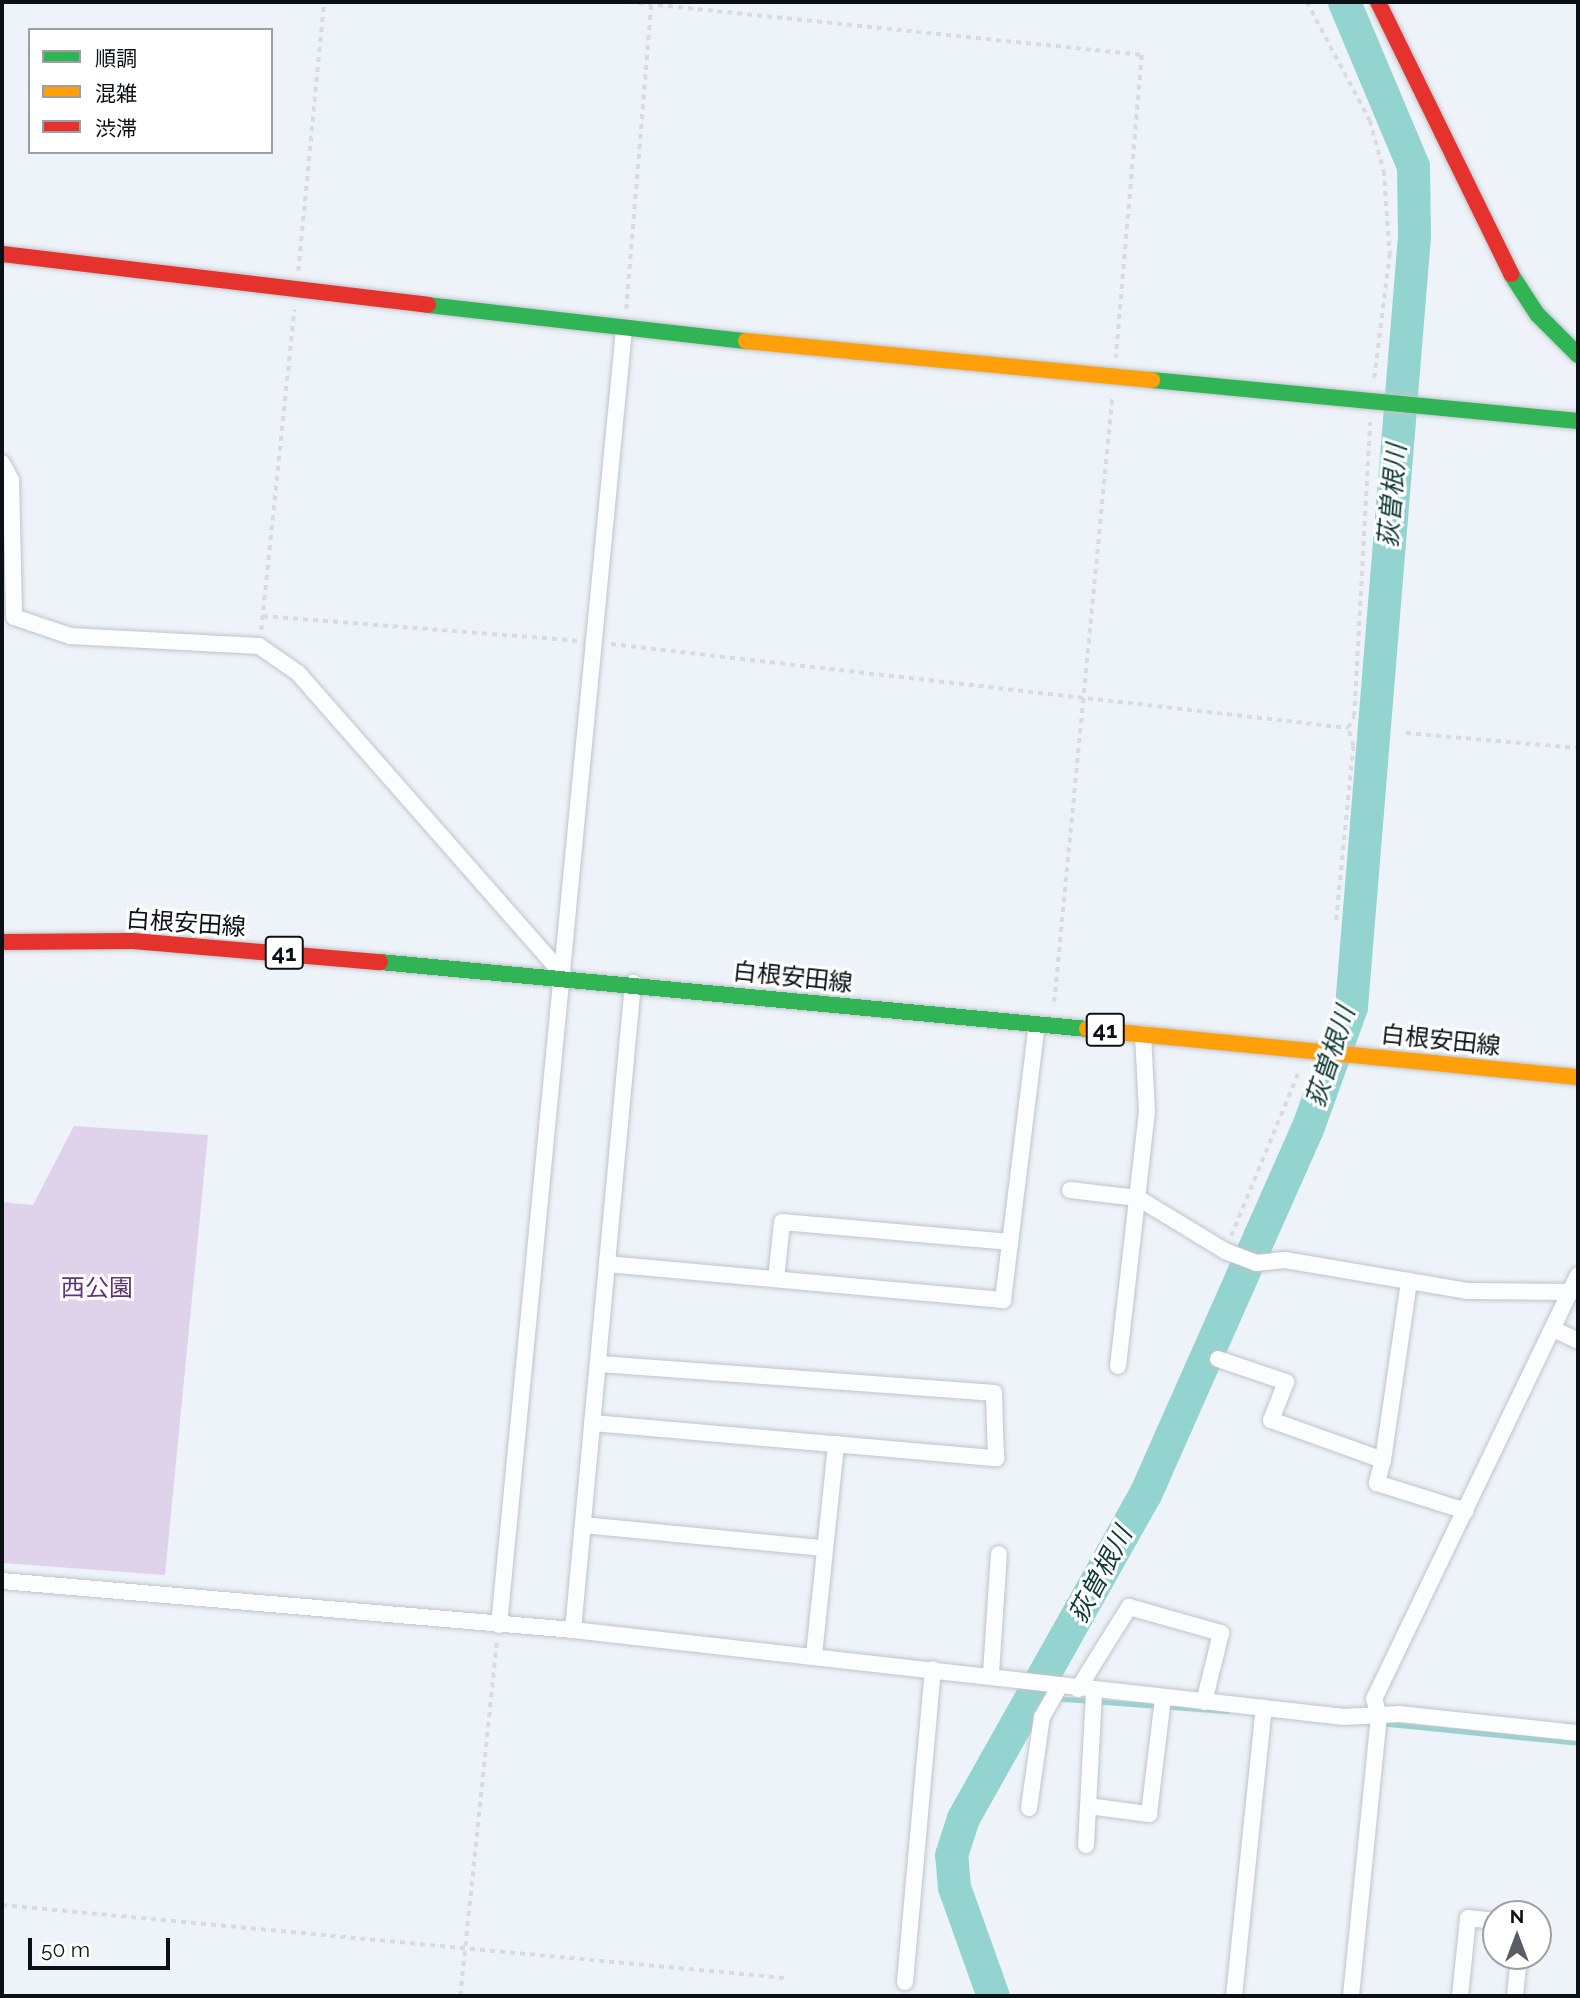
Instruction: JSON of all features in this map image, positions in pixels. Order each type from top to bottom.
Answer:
[{"type":"street","points":[[1378,2],[1501,259],[1537,314],[1578,355]]},
{"type":"street","points":[[2,254],[295,294],[624,329],[1578,421]]},
{"type":"street","points":[[499,1625],[565,977],[624,329]]},
{"type":"street","points":[[2,463],[11,480],[14,617],[70,636],[259,646],[298,673],[565,977]]},
{"type":"street","name":"白根安田線","points":[[2,942],[133,941],[565,977],[1578,1077]]},
{"type":"street","points":[[573,1630],[633,983]]},
{"type":"street","points":[[607,1264],[1003,1300],[1044,1025]]},
{"type":"street","points":[[1118,1366],[1147,1113],[1143,1034]]},
{"type":"street","points":[[1070,1190],[1138,1198],[1229,1253],[1256,1263],[1285,1260],[1468,1291],[1576,1284],[1557,1331],[1374,1699],[1379,1716],[1351,1996]]},
{"type":"street","points":[[776,1279],[782,1222],[1010,1242]]},
{"type":"street","points":[[1409,1281],[1383,1460],[1377,1483],[1466,1510]]},
{"type":"street","points":[[1557,1331],[1578,1341]]},
{"type":"street","points":[[1218,1359],[1286,1382],[1271,1420],[1383,1460]]},
{"type":"street","points":[[592,1423],[996,1458],[994,1392],[598,1364]]},
{"type":"street","points":[[814,1655],[822,1548],[835,1444]]},
{"type":"street","points":[[583,1525],[822,1548]]},
{"type":"street","points":[[991,1673],[999,1554]]},
{"type":"street","points":[[2,1581],[573,1630],[991,1673],[1059,1687],[1163,1698],[1578,1733]]},
{"type":"street","points":[[1086,1844],[1086,1690],[1129,1607],[1221,1633],[1204,1702]]},
{"type":"street","points":[[905,1982],[933,1669]]},
{"type":"street","points":[[1029,1808],[1042,1717],[1059,1687]]},
{"type":"street","points":[[1088,1807],[1149,1814],[1163,1698]]},
{"type":"street","points":[[1234,1996],[1264,1708]]},
{"type":"street","points":[[1460,1996],[1468,1918],[1482,1920]]},
{"type":"street","points":[[1515,1996],[1518,1970]]},
{"type":"path","points":[[324,2],[263,616],[594,642],[1348,728]]},
{"type":"path","points":[[628,2],[1142,55],[1082,696],[1044,1025]]},
{"type":"path","points":[[1307,2],[1370,121],[1384,171],[1390,254],[1376,400],[1354,716],[1348,728],[1353,746],[1336,920]]},
{"type":"path","points":[[624,329],[651,3]]},
{"type":"path","points":[[1406,733],[1578,748]]},
{"type":"path","points":[[1229,1253],[1307,1050]]},
{"type":"path","points":[[460,1996],[499,1625]]},
{"type":"path","points":[[2,1905],[785,1978]]},
{"type":"green space","name":"西公園","points":[[74,1126],[208,1135],[165,1575],[2,1563],[2,1202],[33,1205]]},
{"type":"waterway","name":"荻曽根川","points":[[993,1996],[954,1887],[951,1855],[963,1818],[1145,1494],[1307,1129],[1351,1007],[1414,236],[1413,166],[1344,2]]},
{"type":"waterway","points":[[1037,1697],[1227,1711]]},
{"type":"waterway","points":[[1379,1723],[1578,1743]]},
{"type":"traffic: fast","points":[[1511,274],[1537,314],[1578,355]]},
{"type":"traffic: fast","points":[[428,305],[746,341]]},
{"type":"traffic: fast","points":[[1152,380],[1578,421]]},
{"type":"traffic: fast","points":[[380,962],[1087,1029]]},
{"type":"traffic: slow","points":[[746,341],[1152,380]]},
{"type":"traffic: slow","points":[[1087,1029],[1578,1077]]},
{"type":"traffic: jam","points":[[1378,2],[1511,274]]},
{"type":"traffic: jam","points":[[2,254],[428,305]]},
{"type":"traffic: jam","points":[[2,942],[133,941],[380,962]]}]
